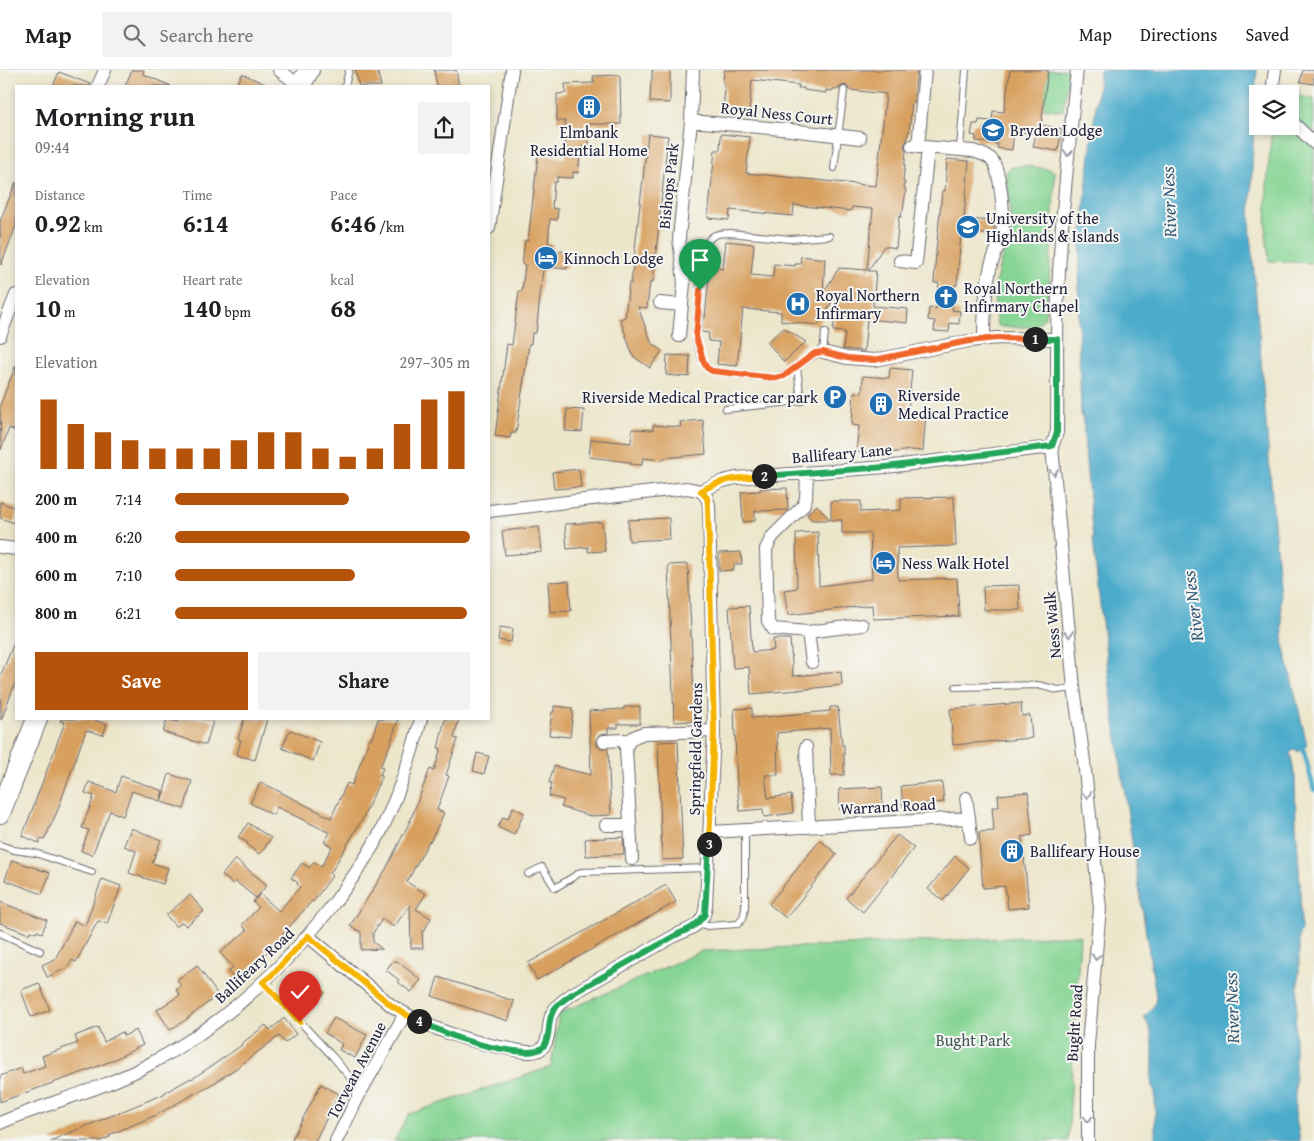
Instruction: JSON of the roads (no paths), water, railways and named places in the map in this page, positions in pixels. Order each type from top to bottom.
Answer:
[{"type":"highway","points":[[301,85],[309,70]]},
{"type":"highway","points":[[0,813],[37,720]]},
{"type":"street","points":[[98,85],[105,70]]},
{"type":"street","points":[[280,70],[298,85]]},
{"type":"street","points":[[490,221],[512,70]]},
{"type":"street","name":"Bishops Park","points":[[678,336],[684,283],[678,238],[691,121],[693,70]]},
{"type":"street","points":[[900,261],[916,263],[919,147],[926,70]]},
{"type":"street","name":"Ness Walk","points":[[1077,70],[1062,223],[1058,295],[1057,432],[1052,446],[1074,688],[1100,908]]},
{"type":"street","points":[[1274,85],[1275,70]]},
{"type":"street","name":"Royal Ness Court","points":[[691,121],[860,138]]},
{"type":"street","points":[[1299,129],[1314,143]]},
{"type":"street","points":[[919,147],[973,151],[991,159],[996,167],[1004,222],[1002,236],[990,270],[984,339]]},
{"type":"street","points":[[0,336],[15,298]]},
{"type":"street","points":[[660,303],[681,305]]},
{"type":"street","points":[[823,352],[847,358],[874,360],[984,339],[1057,339]]},
{"type":"street","name":"Ballifeary Lane","points":[[490,511],[687,488],[701,491],[722,481],[729,480],[886,467],[1052,446]]},
{"type":"street","points":[[807,473],[806,498],[803,506],[772,537],[766,548],[768,620],[773,630],[808,632],[862,625]]},
{"type":"street","name":"Springfield Gardens","points":[[699,922],[705,914],[714,731],[708,505],[707,498],[701,491]]},
{"type":"street","points":[[0,547],[15,550]]},
{"type":"street","points":[[808,632],[812,662]]},
{"type":"street","name":"Ballifeary Road","points":[[0,1123],[102,1086],[148,1065],[189,1041],[230,1011],[272,975],[308,936],[363,863],[382,828],[403,778],[421,720]]},
{"type":"street","points":[[632,859],[626,748],[629,742],[634,737],[644,733],[714,731]]},
{"type":"street","points":[[604,740],[625,740],[629,742]]},
{"type":"street","points":[[806,747],[810,827]]},
{"type":"street","points":[[966,798],[971,838]]},
{"type":"street","name":"Warrand Road","points":[[710,832],[969,818]]},
{"type":"street","points":[[606,826],[630,825]]},
{"type":"street","name":"Bught Road","points":[[1088,1141],[1088,1045],[1100,908]]},
{"type":"street","points":[[308,936],[392,1006],[405,1014],[457,1037],[492,1046],[528,1052],[544,1046],[551,1017],[560,1003],[572,994],[676,935],[694,927],[699,922]]},
{"type":"street","name":"Torvean Avenue","points":[[336,1141],[363,1087],[405,1014]]},
{"type":"lane","points":[[346,85],[349,70]]},
{"type":"lane","points":[[960,149],[966,70]]},
{"type":"lane","points":[[834,168],[844,90]]},
{"type":"lane","points":[[825,332],[823,352],[815,353],[784,376],[775,378],[712,371],[704,363],[696,332],[704,249],[710,238],[720,233],[790,239],[829,236]]},
{"type":"lane","points":[[726,409],[801,401],[797,367]]},
{"type":"lane","points":[[956,687],[1038,685],[1058,690],[1074,688]]},
{"type":"lane","points":[[699,922],[706,926],[738,924],[744,918],[745,830]]},
{"type":"lane","points":[[0,845],[14,850],[35,853],[92,872]]},
{"type":"lane","points":[[528,874],[542,867],[554,888],[581,872],[708,868]]},
{"type":"lane","points":[[0,933],[40,951]]},
{"type":"lane","points":[[263,982],[333,1056],[354,1082],[363,1087]]},
{"type":"water","name":"River Ness","points":[[1100,70],[1257,70],[1256,85],[1249,85],[1249,135],[1253,135],[1250,222],[1284,647],[1307,745],[1298,752],[1295,749],[1290,752],[1295,777],[1300,884],[1301,931],[1299,934],[1299,970],[1295,1027],[1295,1113],[1300,1141],[1155,1141],[1155,1091],[1151,1081],[1153,1043],[1150,1028],[1144,1017],[1155,1003],[1156,997],[1113,709],[1081,414],[1078,315],[1080,255]]},
{"type":"waterway","points":[[1300,743],[1314,790]]},
{"type":"place","name":"Elmbank Residential Home","points":[[589,107]]},
{"type":"place","name":"Bryden Lodge","points":[[993,130]]},
{"type":"place","name":"University of the Highlands & Islands","points":[[968,227]]},
{"type":"place","name":"Kinnoch Lodge","points":[[546,258]]},
{"type":"place","name":"Royal Northern Infirmary Chapel","points":[[946,297]]},
{"type":"place","name":"Royal Northern Infirmary","points":[[798,304]]},
{"type":"place","name":"Riverside Medical Practice car park","points":[[835,397]]},
{"type":"place","name":"Riverside Medical Practice","points":[[881,404]]},
{"type":"place","name":"Ness Walk Hotel","points":[[884,563]]},
{"type":"place","name":"Ballifeary House","points":[[1012,851]]},
{"type":"park label","name":"Bught Park","points":[[973,1040]]}]
